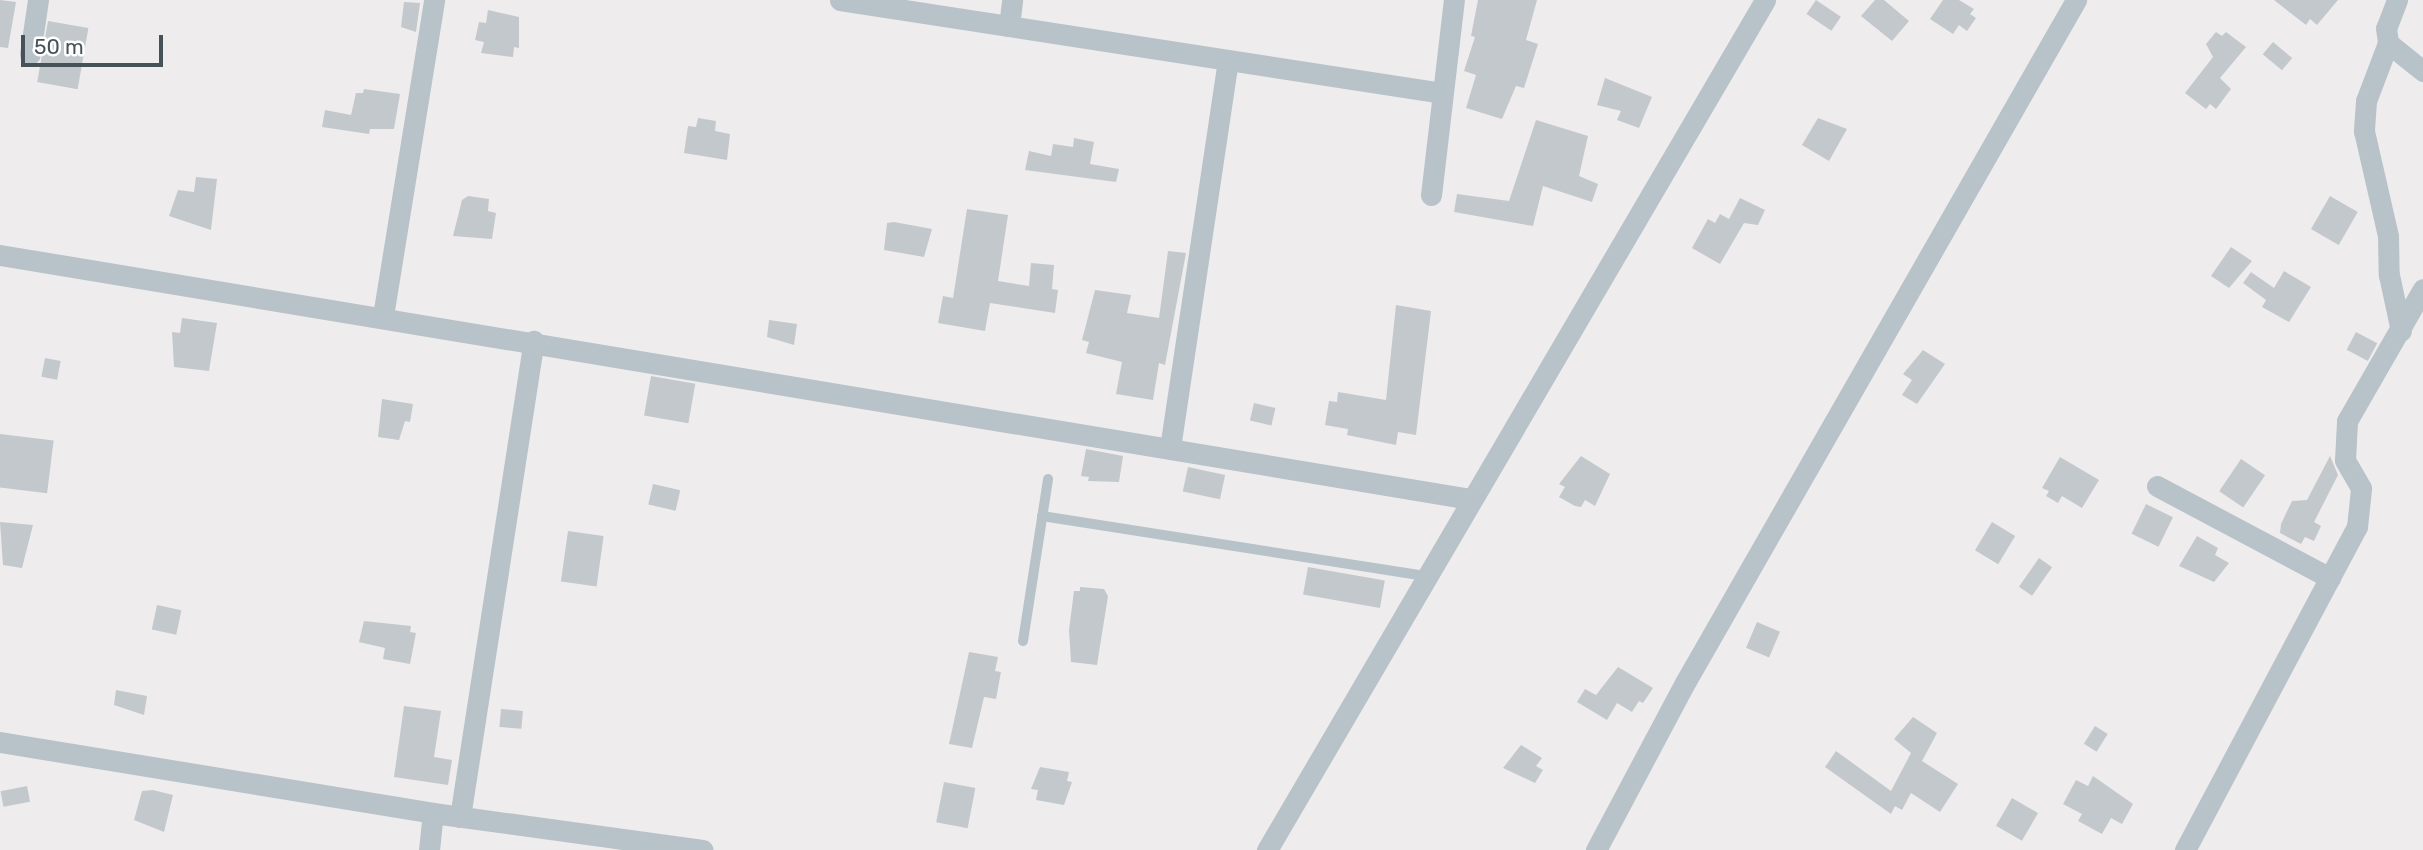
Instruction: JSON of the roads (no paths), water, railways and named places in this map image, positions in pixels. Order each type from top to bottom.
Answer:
[{"type":"street","points":[[30,54],[38,0]]},
{"type":"street","points":[[383,316],[435,0]]},
{"type":"street","points":[[840,0],[1441,93]]},
{"type":"street","points":[[1009,26],[1012,0]]},
{"type":"street","points":[[1430,195],[1454,0]]},
{"type":"street","points":[[1267,850],[1425,576],[1765,0]]},
{"type":"street","points":[[1596,850],[1686,681],[2076,0]]},
{"type":"street","points":[[2397,0],[2386,28],[2388,43],[2366,101],[2364,131],[2388,236],[2389,275],[2402,331]]},
{"type":"street","points":[[2388,43],[2423,71]]},
{"type":"street","points":[[1171,448],[1228,60]]},
{"type":"street","points":[[0,255],[534,341],[1471,499]]},
{"type":"street","points":[[2185,850],[2357,527],[2361,488],[2345,460],[2347,421],[2402,331],[2423,289]]},
{"type":"street","points":[[460,817],[534,341]]},
{"type":"street","points":[[2157,486],[2330,578]]},
{"type":"street","points":[[0,743],[433,813],[702,850]]},
{"type":"street","points":[[429,850],[433,813]]},
{"type":"lane","points":[[1023,640],[1048,479]]},
{"type":"lane","points":[[1042,516],[1425,576]]}]
